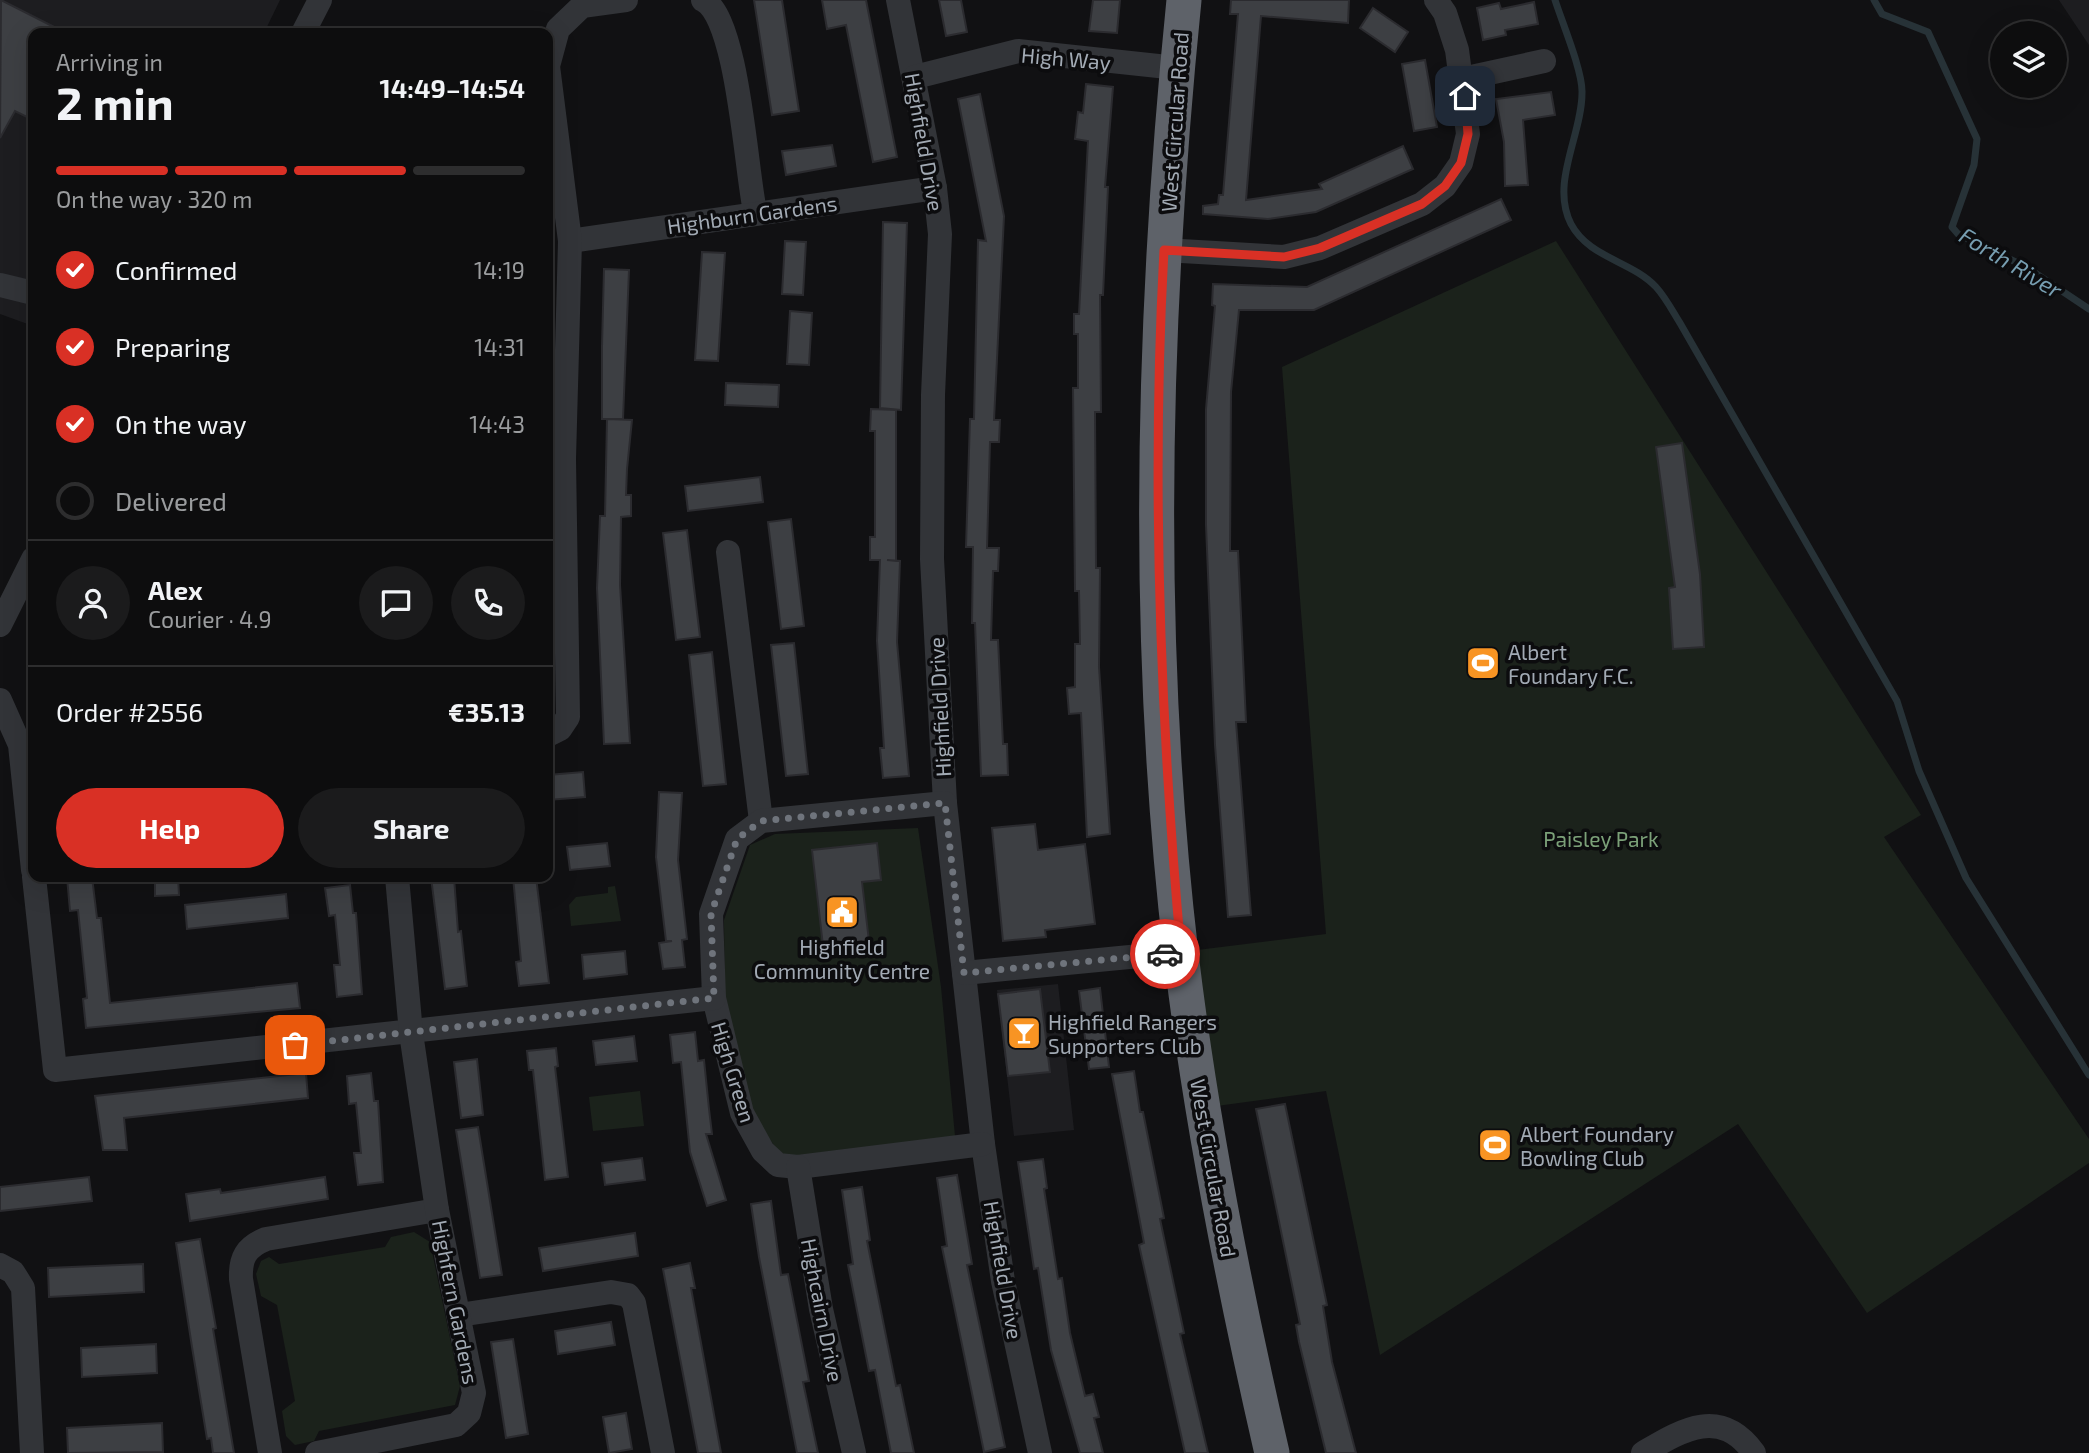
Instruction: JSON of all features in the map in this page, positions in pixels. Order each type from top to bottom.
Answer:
[{"type":"highway","name":"West Circular Road","points":[[1184,0],[1164,250],[1157,428],[1157,566],[1164,742],[1181,952],[1221,1218],[1272,1453]]},
{"type":"street","points":[[306,28],[320,0]]},
{"type":"street","points":[[553,45],[558,29],[582,6],[626,0]]},
{"type":"street","points":[[703,0],[710,3],[729,38],[755,211]]},
{"type":"street","name":"Highfield Drive","points":[[898,0],[935,188],[940,234],[933,395],[932,559],[945,803],[983,1144],[1003,1281],[1040,1453]]},
{"type":"street","points":[[1164,250],[1284,257],[1320,248],[1422,204],[1445,186],[1461,163],[1468,134],[1462,79],[1445,13],[1436,0]]},
{"type":"street","name":"High Way","points":[[915,77],[1018,51],[1177,68]]},
{"type":"street","points":[[1462,79],[1544,61]]},
{"type":"street","points":[[553,141],[556,186],[570,241],[564,472],[568,717],[560,729],[553,732]]},
{"type":"street","name":"Highburn Gardens","points":[[570,241],[755,211],[935,188]]},
{"type":"street","points":[[0,285],[28,292]]},
{"type":"street","points":[[728,552],[761,821],[945,803]]},
{"type":"street","points":[[0,625],[28,569]]},
{"type":"street","points":[[0,700],[28,843]]},
{"type":"street","name":"High Green","points":[[761,821],[737,839],[711,914],[714,998],[742,1113],[763,1152],[778,1165],[798,1167],[983,1144]]},
{"type":"street","points":[[35,882],[55,1070],[714,998]]},
{"type":"street","name":"Highfern Gardens","points":[[317,1453],[456,1425],[470,1413],[474,1393],[437,1210],[411,1032],[397,882]]},
{"type":"street","points":[[964,973],[1181,952]]},
{"type":"street","name":"Highcairn Drive","points":[[798,1167],[821,1309],[854,1453]]},
{"type":"street","points":[[270,1453],[241,1279],[244,1255],[252,1245],[266,1239],[437,1210]]},
{"type":"street","points":[[0,1265],[13,1272],[23,1288],[32,1453]]},
{"type":"street","points":[[459,1315],[611,1292],[628,1295],[634,1303],[663,1453]]},
{"type":"street","points":[[1643,1453],[1685,1429],[1704,1426],[1725,1429],[1741,1436],[1754,1453]]},
{"type":"shaded area","points":[[0,0],[280,0],[266,28],[28,28],[28,324],[0,314]]},
{"type":"shaded area","points":[[2059,0],[2089,0],[2089,45]]},
{"type":"shaded area","points":[[1058,984],[1074,1130],[1014,1136],[997,990]]},
{"type":"green space","name":"Paisley Park","points":[[1556,241],[1921,815],[1884,837],[2089,1139],[2089,1163],[1867,1313],[1738,1124],[1380,1355],[1326,1091],[1202,1108],[1181,952],[1326,934],[1282,367]]},
{"type":"green space","points":[[918,828],[941,987],[955,1136],[784,1158],[754,1119],[725,1007],[724,920],[750,845],[775,834]]},
{"type":"green space","points":[[615,886],[621,921],[571,926],[569,905],[576,897],[608,893],[608,887]]},
{"type":"green space","points":[[640,1091],[644,1126],[593,1131],[589,1097]]},
{"type":"green space","points":[[414,1232],[430,1242],[460,1386],[455,1405],[319,1431],[314,1441],[295,1445],[286,1436],[282,1411],[295,1401],[277,1305],[261,1296],[256,1274],[261,1261],[269,1257],[279,1264],[385,1247],[391,1237]]},
{"type":"building","points":[[1,0],[56,28],[28,28],[28,118],[15,111],[0,138]]},
{"type":"building","points":[[754,0],[782,0],[799,111],[772,115]]},
{"type":"building","points":[[822,0],[866,0],[897,157],[873,162],[846,25],[827,29]]},
{"type":"building","points":[[939,0],[961,0],[967,32],[946,36]]},
{"type":"building","points":[[1093,0],[1120,0],[1117,33],[1089,31]]},
{"type":"building","points":[[1231,0],[1349,0],[1348,23],[1261,16],[1246,200],[1322,189],[1319,184],[1403,146],[1413,169],[1316,212],[1268,219],[1203,214],[1203,206],[1218,204],[1219,195],[1223,195],[1238,14],[1230,14]]},
{"type":"building","points":[[1534,2],[1538,24],[1505,30],[1506,35],[1483,40],[1477,8],[1499,3],[1501,9]]},
{"type":"building","points":[[1373,8],[1408,32],[1395,52],[1360,28]]},
{"type":"building","points":[[1425,60],[1437,127],[1414,131],[1402,64]]},
{"type":"building","points":[[1086,84],[1113,87],[1105,187],[1108,187],[1103,295],[1100,295],[1101,412],[1095,412],[1096,568],[1100,568],[1099,667],[1110,834],[1087,837],[1081,713],[1069,714],[1067,688],[1075,687],[1075,644],[1080,644],[1079,591],[1075,591],[1073,388],[1078,388],[1078,334],[1074,334],[1074,314],[1079,314],[1088,141],[1075,139],[1078,112],[1083,113]]},
{"type":"building","points":[[1551,92],[1555,115],[1523,120],[1528,185],[1505,186],[1504,142],[1496,99]]},
{"type":"building","points":[[980,94],[1004,216],[994,420],[1000,420],[999,442],[990,442],[987,548],[999,548],[998,571],[993,571],[991,640],[998,640],[1003,744],[1007,744],[1008,775],[981,776],[975,623],[972,623],[973,547],[966,547],[970,419],[974,419],[978,240],[986,241],[958,99]]},
{"type":"building","points":[[832,145],[836,166],[786,175],[782,151]]},
{"type":"building","points":[[1501,199],[1511,220],[1314,310],[1239,310],[1231,392],[1230,551],[1238,551],[1246,722],[1236,722],[1251,915],[1228,917],[1215,745],[1206,525],[1206,409],[1215,306],[1212,305],[1213,284],[1307,287]]},
{"type":"building","points":[[883,222],[907,223],[901,410],[880,408]]},
{"type":"building","points":[[785,241],[806,242],[803,295],[782,294]]},
{"type":"building","points":[[702,252],[725,253],[718,361],[695,360]]},
{"type":"building","points":[[604,269],[629,270],[623,419],[602,419]]},
{"type":"building","points":[[790,311],[812,313],[809,365],[787,364]]},
{"type":"building","points":[[726,383],[779,385],[778,407],[725,405]]},
{"type":"building","points":[[871,409],[896,410],[896,561],[900,561],[897,642],[909,776],[883,778],[880,748],[884,748],[877,641],[880,560],[870,560],[870,537],[875,537],[875,431],[870,431]]},
{"type":"building","points":[[607,419],[632,420],[626,495],[631,495],[631,516],[621,517],[620,585],[630,743],[604,744],[597,588],[600,516],[605,516]]},
{"type":"building","points":[[1682,443],[1700,574],[1704,647],[1673,649],[1669,588],[1675,587],[1656,447]]},
{"type":"building","points":[[760,477],[763,502],[688,511],[685,486]]},
{"type":"building","points":[[791,519],[804,626],[781,629],[768,522]]},
{"type":"building","points":[[687,530],[700,637],[676,640],[663,533]]},
{"type":"building","points":[[794,643],[808,774],[786,776],[771,645]]},
{"type":"building","points":[[712,652],[726,784],[703,786],[689,655]]},
{"type":"building","points":[[583,772],[585,797],[553,800],[553,775]]},
{"type":"building","points":[[659,792],[682,793],[678,860],[687,939],[682,940],[685,967],[663,969],[659,943],[672,941],[666,941],[656,857]]},
{"type":"building","points":[[1035,824],[1038,850],[1085,844],[1095,924],[1045,930],[1046,937],[1003,941],[992,828]]},
{"type":"building","points":[[607,843],[610,866],[570,870],[567,847]]},
{"type":"building","name":"Highfield Community Centre","points":[[877,843],[881,880],[862,882],[869,941],[823,946],[812,850]]},
{"type":"building","points":[[67,882],[93,882],[97,918],[101,918],[110,1003],[297,983],[300,1008],[86,1028],[83,999],[87,998],[78,910],[70,911]]},
{"type":"building","points":[[155,882],[178,882],[179,895],[155,896]]},
{"type":"building","points":[[432,882],[454,882],[458,932],[461,931],[467,986],[445,989]]},
{"type":"building","points":[[513,882],[537,882],[549,983],[519,986],[516,962],[521,961]]},
{"type":"building","points":[[350,885],[353,913],[356,913],[362,994],[337,997],[334,965],[340,965],[335,915],[329,916],[325,888]]},
{"type":"building","points":[[286,894],[288,918],[187,929],[185,905]]},
{"type":"building","points":[[625,951],[627,974],[584,979],[582,955]]},
{"type":"building","points":[[1100,988],[1109,1067],[1089,1069],[1079,991]]},
{"type":"building","name":"Highfield Rangers Supporters Club","points":[[1040,989],[1050,1072],[1008,1076],[998,994]]},
{"type":"building","points":[[695,1032],[698,1061],[704,1060],[712,1134],[706,1134],[726,1200],[707,1206],[690,1152],[681,1062],[673,1063],[670,1035]]},
{"type":"building","points":[[634,1036],[637,1061],[596,1065],[593,1041]]},
{"type":"building","points":[[556,1048],[558,1066],[555,1067],[568,1177],[545,1180],[533,1070],[529,1070],[527,1051]]},
{"type":"building","points":[[477,1059],[483,1115],[461,1118],[454,1062]]},
{"type":"building","points":[[1134,1071],[1140,1112],[1143,1112],[1164,1218],[1160,1219],[1184,1333],[1180,1334],[1208,1453],[1185,1453],[1139,1245],[1144,1243],[1112,1074]]},
{"type":"building","points":[[306,1073],[308,1098],[124,1118],[127,1150],[103,1150],[95,1096]]},
{"type":"building","points":[[371,1073],[374,1101],[378,1101],[383,1182],[358,1185],[354,1153],[361,1153],[356,1103],[349,1104],[347,1076]]},
{"type":"building","points":[[1285,1104],[1327,1305],[1323,1306],[1332,1362],[1356,1453],[1326,1453],[1299,1342],[1296,1325],[1300,1324],[1256,1109]]},
{"type":"building","points":[[478,1127],[502,1275],[480,1278],[456,1130]]},
{"type":"building","points":[[642,1158],[645,1180],[605,1185],[602,1163]]},
{"type":"building","points":[[1043,1159],[1047,1188],[1044,1189],[1058,1279],[1062,1278],[1070,1333],[1085,1396],[1093,1394],[1099,1417],[1094,1418],[1103,1453],[1080,1453],[1051,1350],[1038,1268],[1034,1269],[1018,1162]]},
{"type":"building","points":[[957,1175],[972,1264],[967,1265],[1005,1447],[984,1452],[942,1247],[947,1246],[937,1178]]},
{"type":"building","points":[[89,1177],[92,1201],[0,1211],[0,1187]]},
{"type":"building","points":[[325,1177],[328,1199],[190,1221],[186,1194],[220,1189],[221,1193]]},
{"type":"building","points":[[862,1187],[870,1240],[867,1241],[896,1386],[900,1385],[914,1453],[891,1453],[875,1370],[869,1371],[848,1265],[853,1264],[842,1190]]},
{"type":"building","points":[[771,1201],[781,1275],[788,1274],[809,1381],[803,1382],[818,1453],[797,1453],[759,1257],[751,1204]]},
{"type":"building","points":[[635,1233],[638,1256],[543,1271],[539,1248]]},
{"type":"building","points":[[200,1239],[234,1453],[213,1453],[211,1438],[207,1439],[192,1347],[176,1243]]},
{"type":"building","points":[[690,1263],[695,1288],[691,1288],[721,1453],[698,1453],[663,1269]]},
{"type":"building","points":[[143,1264],[144,1292],[49,1297],[48,1268]]},
{"type":"building","points":[[611,1322],[615,1345],[558,1354],[555,1331]]},
{"type":"building","points":[[513,1339],[528,1434],[506,1438],[491,1342]]},
{"type":"building","points":[[156,1344],[157,1373],[82,1377],[81,1348]]},
{"type":"building","points":[[626,1413],[632,1449],[609,1453],[603,1417]]},
{"type":"building","points":[[162,1423],[163,1452],[68,1453],[67,1428]]},
{"type":"waterway","points":[[1555,0],[1576,60],[1582,93],[1581,109],[1565,176],[1565,208],[1571,224],[1588,245],[1646,278],[1669,305],[1897,701],[1919,771],[1966,878],[2089,1075]]},
{"type":"waterway","name":"Forth River","points":[[1874,0],[1882,14],[1928,32],[1977,139],[1974,165],[1952,227],[1958,234],[2026,267],[2089,309]]},
{"type":"way so far","points":[[295,1045],[714,998],[711,914],[737,839],[761,821],[945,803],[964,973],[1165,954]]},
{"type":"place","name":"Albert Foundary F.C.","points":[[1483,663]]},
{"type":"place","name":"Highfield Community Centre","points":[[842,912]]},
{"type":"place","name":"Highfield Rangers Supporters Club","points":[[1024,1033]]},
{"type":"place","name":"Albert Foundary Bowling Club","points":[[1495,1145]]},
{"type":"route","points":[[1165,954],[1181,952],[1164,742],[1157,566],[1157,428],[1164,250],[1284,257],[1320,248],[1422,204],[1445,186],[1461,163],[1468,134],[1465,96]]}]
